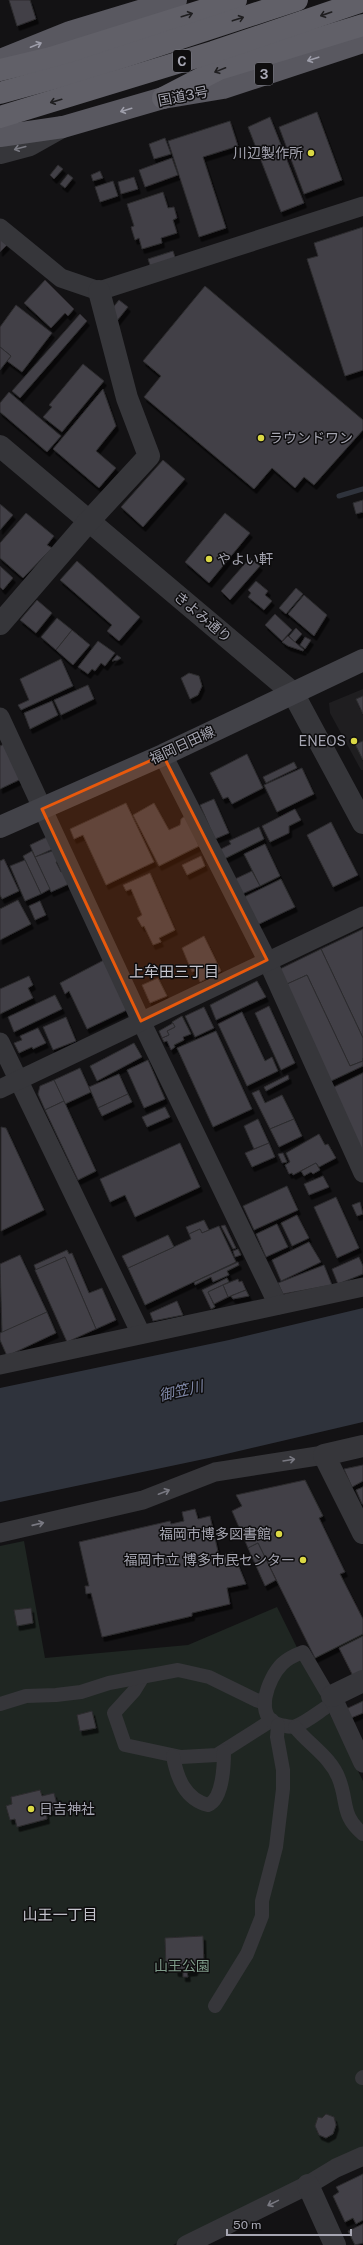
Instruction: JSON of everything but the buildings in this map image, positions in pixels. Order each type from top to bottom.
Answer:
[{"type":"highway","points":[[0,60],[70,32],[176,0]]},
{"type":"highway","points":[[0,70],[51,58],[236,0]]},
{"type":"highway","name":"C","points":[[0,93],[77,72],[297,0]]},
{"type":"highway","name":"C","points":[[0,117],[213,52],[363,1]]},
{"type":"highway","points":[[163,98],[219,69],[363,26]]},
{"type":"highway","name":"国道3号","points":[[0,136],[63,127],[163,98],[223,88],[363,42]]},
{"type":"main road","name":"福岡日田線","points":[[0,828],[163,755],[363,660]]},
{"type":"street","points":[[0,153],[30,145],[63,127]]},
{"type":"street","points":[[0,228],[61,278],[99,291],[363,206]]},
{"type":"street","points":[[0,624],[149,456],[127,398],[99,291]]},
{"type":"street","name":"きよみ通り","points":[[0,446],[294,693],[363,823]]},
{"type":"street","points":[[0,717],[141,1021],[278,1305]]},
{"type":"street","points":[[163,755],[267,960],[363,1173]]},
{"type":"street","points":[[0,1089],[267,960],[363,916]]},
{"type":"street","points":[[0,1042],[141,1334]]},
{"type":"street","points":[[0,1365],[363,1287]]},
{"type":"street","points":[[0,1532],[143,1500],[215,1472],[324,1455],[363,1446]]},
{"type":"street","points":[[324,1455],[363,1533]]},
{"type":"street","points":[[215,2006],[247,1954],[262,1916],[262,1901],[276,1847],[283,1789],[283,1770],[275,1723],[266,1713],[265,1703],[270,1679],[282,1664],[293,1656],[303,1652],[363,1763]]},
{"type":"street","points":[[0,1704],[26,1696],[74,1693],[109,1683],[178,1670],[209,1677],[265,1703]]},
{"type":"street","points":[[142,1678],[134,1691],[114,1713],[125,1745],[172,1756],[217,1755],[275,1723],[295,1726],[326,1759],[338,1777],[348,1817],[352,1825],[363,1834]]},
{"type":"street","points":[[295,1726],[328,1699],[363,1681]]},
{"type":"street","points":[[172,1756],[184,1790],[194,1800],[208,1806],[215,1800],[217,1794],[224,1764],[224,1751]]},
{"type":"street","points":[[186,2245],[308,2186],[336,2168],[363,2156]]},
{"type":"street","points":[[308,2186],[335,2245]]},
{"type":"highlighted area","points":[[163,755],[267,960],[141,1021],[42,809]]},
{"type":"shaded area","name":"ENEOS","points":[[363,689],[363,770],[361,770],[330,713],[329,703]]},
{"type":"green space","name":"山王公園","points":[[24,1541],[45,1658],[188,1645],[277,1607],[363,1781],[363,2150],[173,2245],[0,2245],[0,1546]]},
{"type":"water","name":"御笠川","points":[[363,1308],[363,1422],[209,1458],[0,1502],[0,1388],[229,1340]]},
{"type":"waterway","points":[[339,496],[363,489]]},
{"type":"place","name":"川辺製作所","points":[[311,153]]},
{"type":"place","name":"ラウンドワン","points":[[261,438]]},
{"type":"place","name":"やよい軒","points":[[209,559]]},
{"type":"place","name":"ENEOS","points":[[354,741]]},
{"type":"place","name":"福岡市博多図書館","points":[[279,1534]]},
{"type":"place","name":"福岡市立 博多市民センター","points":[[303,1560]]},
{"type":"place","name":"日吉神社","points":[[31,1809]]},
{"type":"district","name":"上牟田三丁目","points":[[174,972]]},
{"type":"district","name":"山王一丁目","points":[[60,1915]]}]
